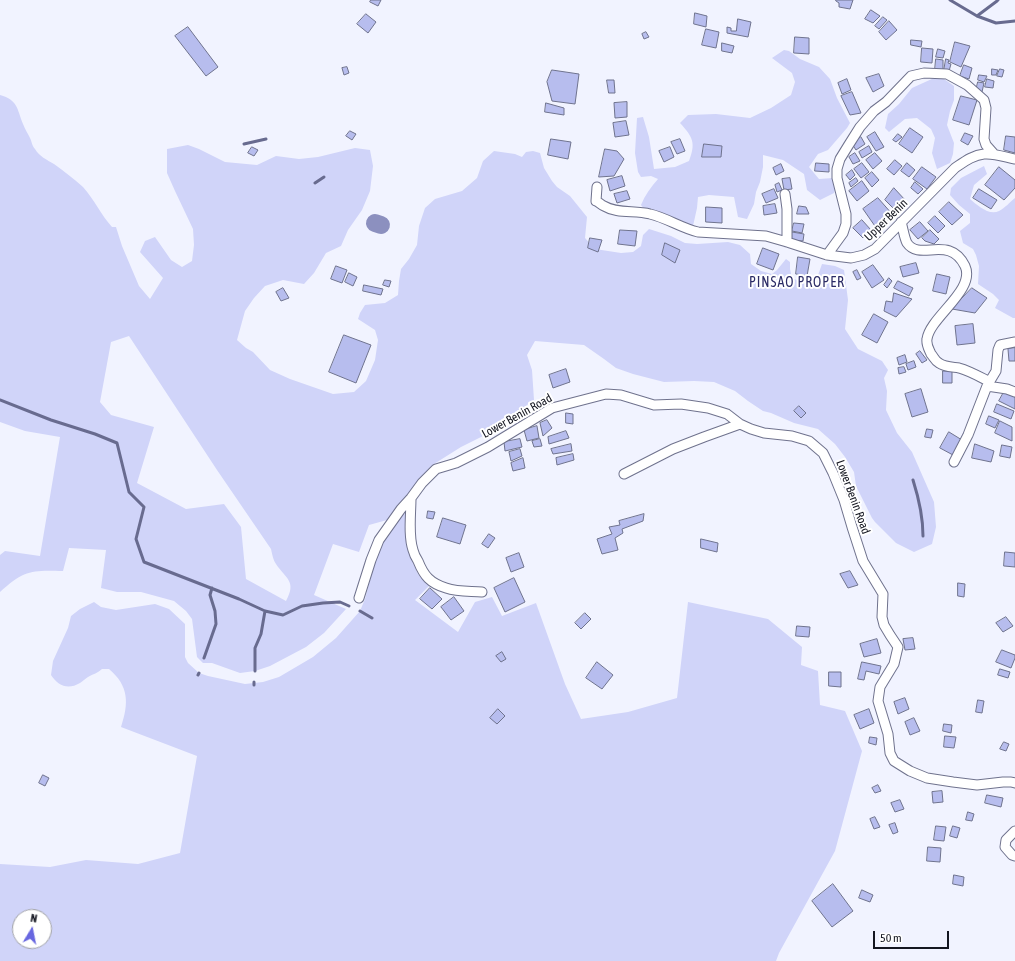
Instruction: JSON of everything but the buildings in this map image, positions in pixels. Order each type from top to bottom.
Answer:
[{"type":"street","points":[[827,255],[843,233],[846,224],[846,214],[837,178],[837,169],[840,159],[860,127],[874,111],[886,102],[911,76],[924,73],[947,74],[967,86],[984,100],[986,108],[984,139],[986,145],[994,154]]},
{"type":"street","name":"Upper Benin","points":[[597,187],[596,200],[605,207],[617,211],[648,213],[662,217],[687,229],[698,232],[766,236],[827,255],[851,258],[864,255],[875,249],[955,168],[966,160],[984,154],[994,154],[1015,159]]},
{"type":"street","points":[[785,194],[787,209],[787,242]]},
{"type":"street","points":[[901,222],[907,242],[913,248],[920,250],[948,250],[959,257],[966,268],[966,281],[961,290],[934,325],[927,338],[927,344],[935,361],[940,365],[970,372],[989,384],[1007,388],[1015,392]]},
{"type":"street","points":[[954,462],[968,435],[989,384],[996,371],[998,350],[1000,345],[1015,342]]},
{"type":"street","name":"Lower Benin Road","points":[[359,598],[370,560],[379,540],[401,509],[422,483],[436,469],[456,463],[488,447],[552,408],[606,394],[621,395],[654,405],[681,404],[708,408],[726,414],[740,424],[751,429],[764,433],[792,436],[809,441],[823,453],[844,500],[863,561],[883,594],[882,617],[890,636],[898,647],[894,664],[880,687],[878,701],[888,734],[890,752],[894,761],[910,771],[927,778],[977,785],[1003,782],[1015,783]]},
{"type":"street","points":[[624,474],[673,449],[740,424]]},
{"type":"street","points":[[411,498],[411,538],[413,550],[422,572],[435,584],[468,592],[482,592]]},
{"type":"street","points":[[1015,831],[1006,840],[1005,847],[1012,855],[1015,856]]},
{"type":"shaded area","points":[[784,50],[789,51],[800,59],[819,67],[830,79],[837,98],[850,123],[828,150],[818,154],[809,167],[819,179],[833,178],[837,184],[834,193],[820,200],[807,190],[804,174],[783,160],[763,155],[763,167],[760,182],[756,192],[754,204],[747,219],[738,217],[734,197],[709,195],[698,197],[693,226],[645,210],[641,205],[648,191],[658,179],[651,176],[641,177],[638,172],[635,153],[637,118],[643,117],[649,137],[654,169],[675,167],[689,161],[693,145],[692,140],[688,132],[680,123],[688,115],[716,114],[750,118],[771,108],[791,95],[795,82],[792,73],[772,58]]},
{"type":"shaded area","points":[[934,78],[944,79],[954,86],[954,100],[947,125],[954,143],[953,154],[950,163],[937,169],[932,153],[935,138],[931,129],[917,118],[905,119],[889,132],[885,128],[888,114],[899,104],[912,88]]},
{"type":"shaded area","points":[[0,95],[14,102],[33,147],[39,154],[65,172],[83,187],[112,227],[116,227],[122,246],[139,286],[150,299],[163,278],[140,252],[145,241],[155,237],[171,260],[182,267],[192,261],[194,245],[193,229],[167,173],[167,149],[188,145],[225,162],[257,165],[276,156],[299,159],[318,157],[355,148],[370,150],[373,166],[370,191],[362,210],[348,230],[341,246],[326,253],[314,273],[304,284],[283,280],[265,286],[245,311],[237,340],[253,352],[270,370],[290,379],[333,394],[354,392],[366,381],[375,360],[378,340],[375,330],[358,319],[360,313],[365,305],[385,303],[398,295],[401,269],[417,245],[419,226],[425,208],[435,199],[462,191],[477,178],[483,161],[494,151],[515,154],[522,157],[526,152],[533,151],[540,153],[544,168],[552,181],[557,187],[570,196],[587,217],[585,238],[595,249],[621,253],[633,252],[641,246],[643,235],[649,229],[671,236],[685,243],[697,244],[728,242],[740,245],[750,254],[751,264],[761,271],[772,274],[786,259],[790,262],[792,278],[806,284],[817,278],[822,264],[835,266],[844,270],[848,300],[845,329],[858,349],[882,361],[888,370],[884,378],[887,391],[886,410],[897,433],[912,452],[934,502],[936,527],[932,544],[914,552],[896,543],[872,518],[856,486],[854,472],[845,457],[835,444],[818,429],[794,423],[763,411],[735,391],[714,382],[664,382],[616,368],[584,345],[535,341],[527,355],[532,370],[534,400],[487,434],[461,447],[434,464],[387,520],[369,525],[359,552],[333,544],[314,595],[346,609],[324,633],[306,647],[270,666],[255,671],[240,673],[212,663],[203,663],[197,657],[192,619],[186,611],[174,601],[141,592],[117,592],[101,588],[106,550],[69,548],[63,571],[36,571],[22,575],[0,592],[0,555],[5,551],[40,556],[60,437],[25,431],[0,422]],"holes":[[[129,336],[271,549],[275,562],[289,581],[290,589],[286,601],[246,579],[241,527],[224,504],[186,509],[137,483],[154,427],[111,415],[100,402],[111,342]]]},
{"type":"shaded area","points":[[984,166],[987,174],[974,185],[970,199],[983,209],[995,212],[999,211],[1015,198],[1015,318],[995,308],[999,300],[978,284],[979,266],[976,255],[973,249],[963,243],[960,231],[970,223],[970,214],[950,195],[951,188],[961,178]]},
{"type":"shaded area","points":[[407,511],[408,551],[418,574],[430,585],[415,600],[458,632],[475,602],[492,597],[502,616],[536,603],[565,684],[581,719],[628,712],[677,698],[688,602],[768,619],[802,647],[801,665],[818,671],[820,705],[845,711],[862,751],[835,851],[776,961],[0,961],[0,864],[50,867],[86,860],[138,864],[180,853],[197,756],[121,727],[124,718],[126,695],[124,688],[116,675],[109,669],[102,669],[80,683],[71,686],[64,686],[54,679],[51,675],[53,661],[68,628],[71,616],[80,609],[94,602],[101,607],[116,610],[155,604],[169,609],[185,624],[185,657],[188,663],[199,673],[245,684],[263,682],[279,677],[313,657],[336,638],[360,611],[365,599],[379,546]]},
{"type":"waterway","points":[[950,0],[977,16],[996,23],[1015,21]]},
{"type":"waterway","points":[[977,16],[998,0]]},
{"type":"waterway","points":[[244,144],[266,139]]},
{"type":"waterway","points":[[315,183],[324,177]]},
{"type":"waterway","points":[[375,223],[381,225]]},
{"type":"waterway","points":[[0,400],[117,443],[129,492],[144,507],[136,539],[144,562],[239,599],[265,611],[283,615],[302,606],[323,603],[340,602],[349,606]]},
{"type":"waterway","points":[[913,480],[920,507],[923,536]]},
{"type":"waterway","points":[[204,658],[216,624],[215,611],[210,595],[212,588]]},
{"type":"waterway","points":[[255,671],[255,648],[261,634],[265,611]]},
{"type":"waterway","points":[[360,611],[372,618]]},
{"type":"district","name":"PINSAO PROPER","points":[[797,283]]}]
